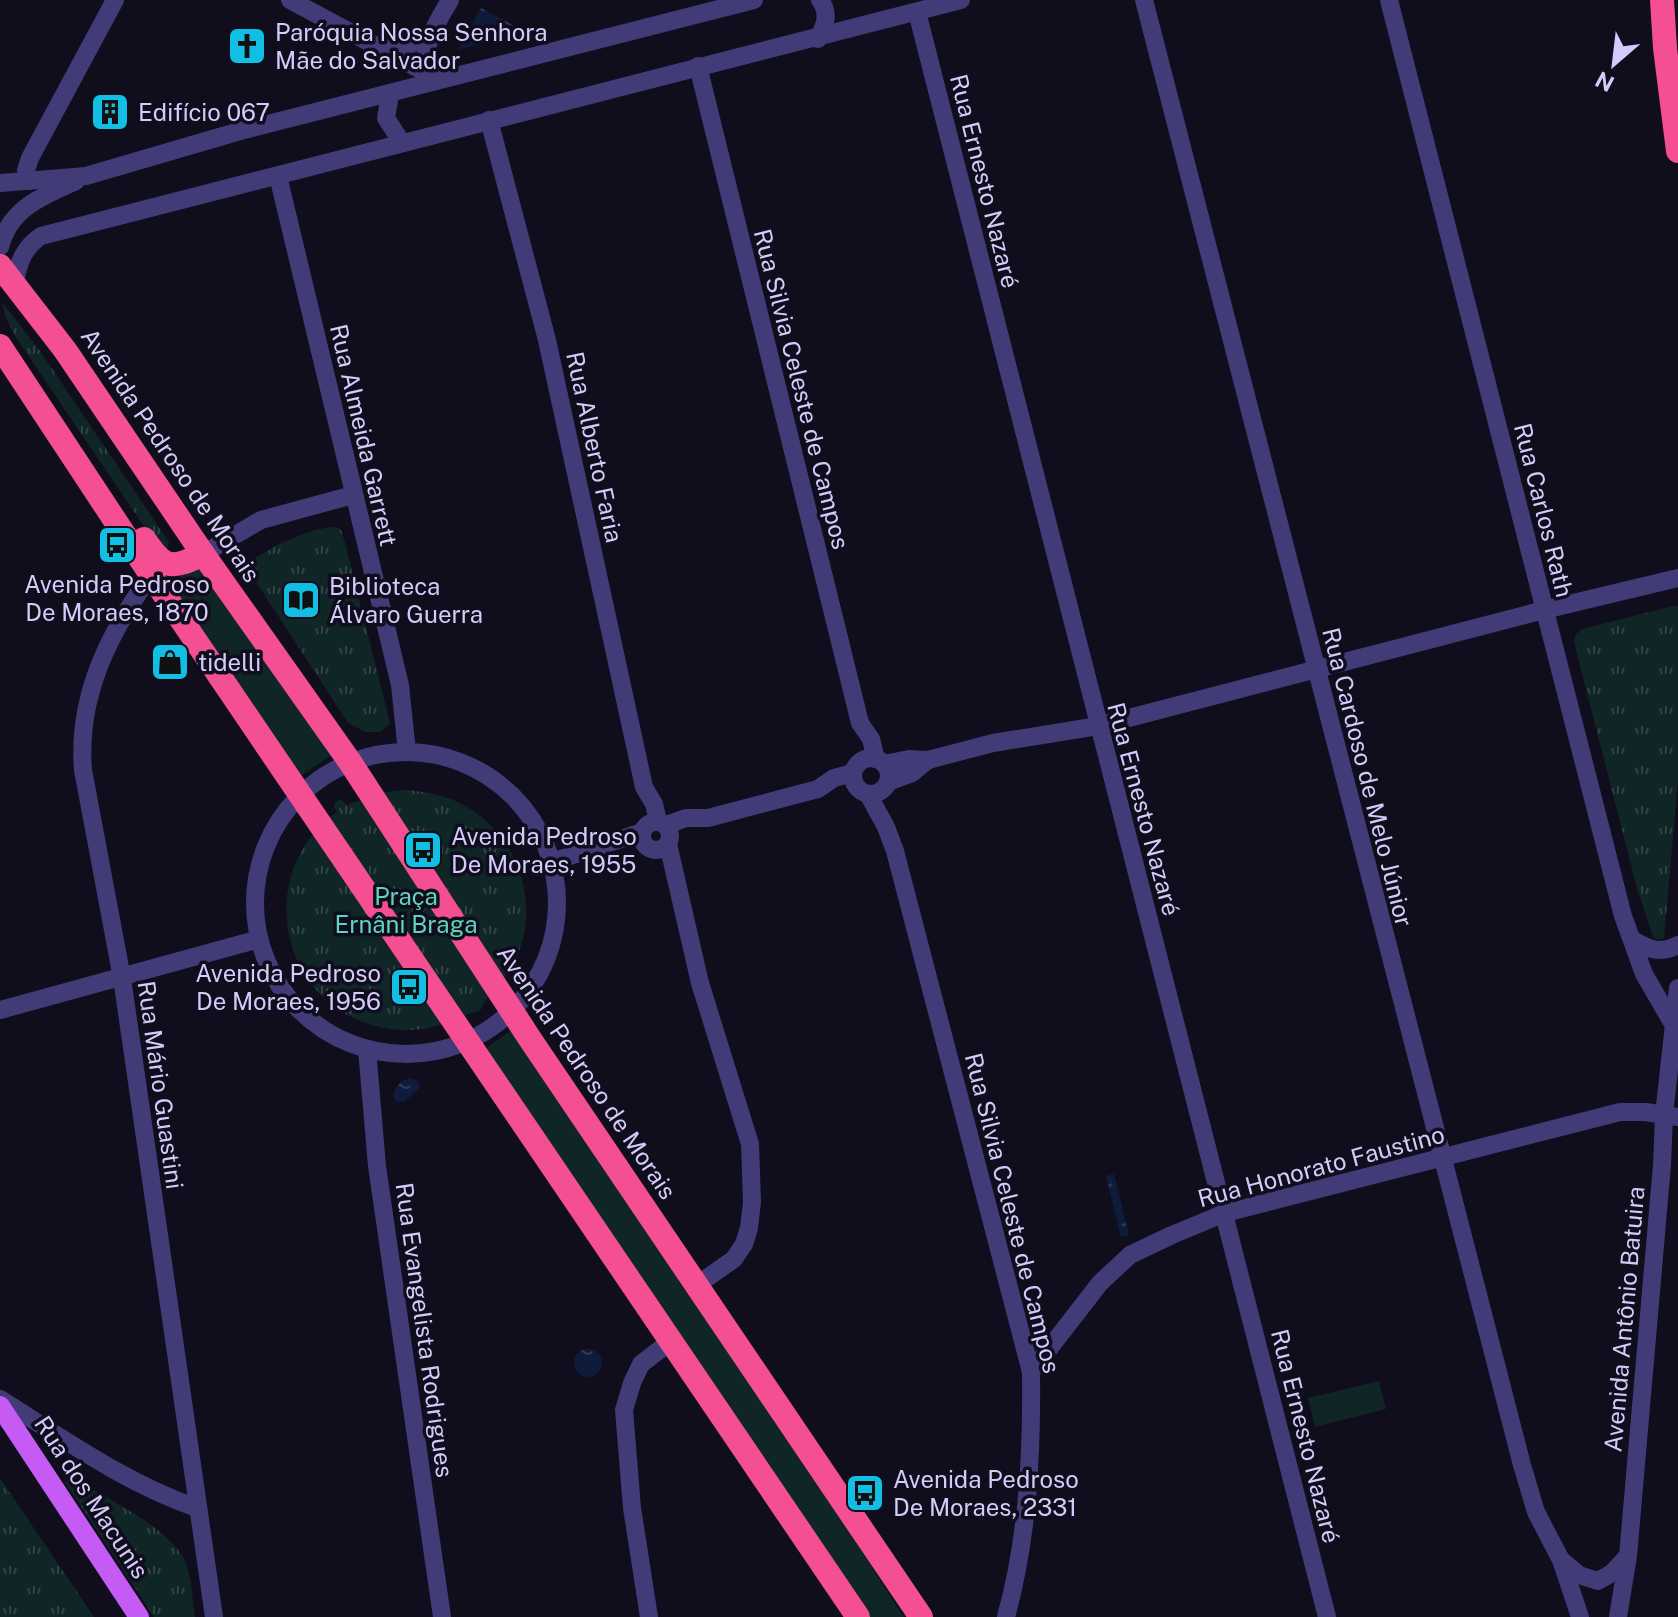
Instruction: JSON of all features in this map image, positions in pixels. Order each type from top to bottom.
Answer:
[{"type":"highway","points":[[1662,0],[1678,151]]},
{"type":"highway","name":"Avenida Pedroso de Morais","points":[[7,274],[65,350],[203,554],[350,762],[511,1012],[921,1617]]},
{"type":"highway","points":[[0,346],[151,575],[858,1617]]},
{"type":"highway","points":[[47,415],[83,450],[158,561],[175,565],[203,554]]},
{"type":"main road","name":"Rua dos Macunis","points":[[0,1406],[139,1617]]},
{"type":"street","points":[[29,181],[26,170],[30,158],[115,0]]},
{"type":"street","points":[[290,0],[431,76]]},
{"type":"street","points":[[431,76],[425,57],[430,34],[450,0]]},
{"type":"street","points":[[0,247],[7,228],[23,208],[86,176],[240,131],[390,94],[431,76],[754,0]]},
{"type":"street","points":[[818,39],[826,20],[825,8],[820,0]]},
{"type":"street","points":[[7,274],[33,241],[41,236],[961,0]]},
{"type":"street","name":"Rua Cardoso de Melo Júnior","points":[[1144,0],[1522,1465],[1536,1512],[1561,1560],[1580,1617]]},
{"type":"street","name":"Rua Carlos Rath","points":[[1389,0],[1623,916],[1644,974],[1676,1026]]},
{"type":"street","name":"Rua Ernesto Nazaré","points":[[917,12],[1327,1617]]},
{"type":"street","points":[[380,47],[401,47],[430,34]]},
{"type":"street","name":"Rua Silvia Celeste de Campos","points":[[698,66],[871,777],[888,809],[886,827],[899,866],[1031,1372],[1031,1455],[1027,1495],[1018,1565],[1006,1617]]},
{"type":"street","points":[[390,94],[386,118],[402,143]]},
{"type":"street","name":"Rua Alberto Faria","points":[[489,120],[547,340],[644,787],[654,804],[656,836],[675,866],[675,880],[700,983],[750,1144],[752,1202],[744,1244],[734,1259],[697,1285]]},
{"type":"street","points":[[0,183],[86,176]]},
{"type":"street","name":"Rua Almeida Garrett","points":[[278,176],[400,685],[407,752]]},
{"type":"street","points":[[203,554],[261,520],[353,495]]},
{"type":"street","name":"Rua Mário Guastini","points":[[151,575],[125,612],[100,661],[86,704],[81,748],[122,978],[214,1617]]},
{"type":"street","points":[[552,862],[616,842],[691,831],[708,818],[818,789],[834,778],[871,777],[909,759],[928,760],[993,743],[1098,726],[1678,578]]},
{"type":"street","points":[[407,752],[437,755],[465,764],[491,778],[514,797],[532,821],[552,862],[557,899],[556,924],[550,949],[535,983],[511,1012],[468,1041],[424,1052],[401,1054],[367,1049],[328,1031],[310,1020],[287,997],[270,969],[259,939],[255,908],[257,876],[265,846],[281,818],[301,793],[350,762],[407,752]]},
{"type":"street","points":[[0,1010],[259,939]]},
{"type":"street","points":[[1633,940],[1657,951],[1678,945]]},
{"type":"street","name":"Avenida Antônio Batuira","points":[[1618,1617],[1628,1556],[1662,1165],[1671,1116],[1678,988]]},
{"type":"street","name":"Rua Evangelista Rodrigues","points":[[367,1049],[377,1166],[442,1617]]},
{"type":"street","name":"Rua Honorato Faustino","points":[[1031,1372],[1100,1283],[1130,1255],[1225,1213],[1620,1112],[1671,1116]]},
{"type":"street","points":[[649,1617],[632,1508],[624,1410],[641,1364],[671,1341]]},
{"type":"street","name":"Rua dos Macunis","points":[[0,1399],[128,1478],[160,1495],[197,1508]]},
{"type":"street","points":[[1561,1560],[1579,1575],[1598,1581],[1612,1573],[1628,1556]]},
{"type":"green space","points":[[2,302],[40,351],[169,542],[167,550],[160,550],[15,336]]},
{"type":"green space","points":[[336,527],[341,530],[345,543],[390,723],[381,732],[365,732],[348,723],[249,571],[251,561],[280,544],[303,534]]},
{"type":"green space","points":[[198,565],[332,755],[299,777],[167,583]]},
{"type":"green space","points":[[1678,606],[1678,780],[1664,938],[1658,940],[1653,937],[1637,888],[1574,642],[1576,634],[1582,629]]},
{"type":"green space","name":"Praça Ernâni Braga","points":[[406,790],[458,802],[483,818],[511,852],[520,871],[526,914],[524,935],[517,956],[480,1011],[438,1026],[405,1030],[380,1027],[345,1014],[318,992],[299,965],[289,933],[287,900],[294,868],[311,838],[337,812],[335,802],[340,799],[347,805],[385,792]]},
{"type":"green space","points":[[514,1028],[904,1617],[866,1617],[484,1050]]},
{"type":"green space","points":[[1379,1381],[1386,1409],[1315,1427],[1308,1398]]},
{"type":"green space","points":[[0,1478],[94,1617],[0,1617]]},
{"type":"green space","points":[[73,1478],[150,1524],[176,1548],[187,1567],[195,1617],[154,1617],[65,1482]]},
{"type":"water","points":[[481,8],[524,31],[458,50]]},
{"type":"water","points":[[411,1078],[419,1082],[420,1088],[404,1102],[397,1102],[393,1096],[395,1089]]},
{"type":"water","points":[[1114,1174],[1129,1235],[1121,1237],[1106,1176]]},
{"type":"water","points":[[588,1349],[598,1353],[602,1363],[598,1373],[588,1377],[578,1373],[574,1363],[578,1353]]},
{"type":"place","name":"Paróquia Nossa Senhora Mãe do Salvador","points":[[247,46]]},
{"type":"place","name":"Edifício 067","points":[[110,112]]},
{"type":"place","name":"Avenida Pedroso De Moraes, 1870","points":[[117,545]]},
{"type":"place","name":"Biblioteca Álvaro Guerra","points":[[301,600]]},
{"type":"place","name":"tidelli","points":[[170,662]]},
{"type":"place","name":"Avenida Pedroso De Moraes, 1955","points":[[423,850]]},
{"type":"place","name":"Avenida Pedroso De Moraes, 1956","points":[[409,987]]},
{"type":"place","name":"Avenida Pedroso De Moraes, 2331","points":[[865,1493]]}]
